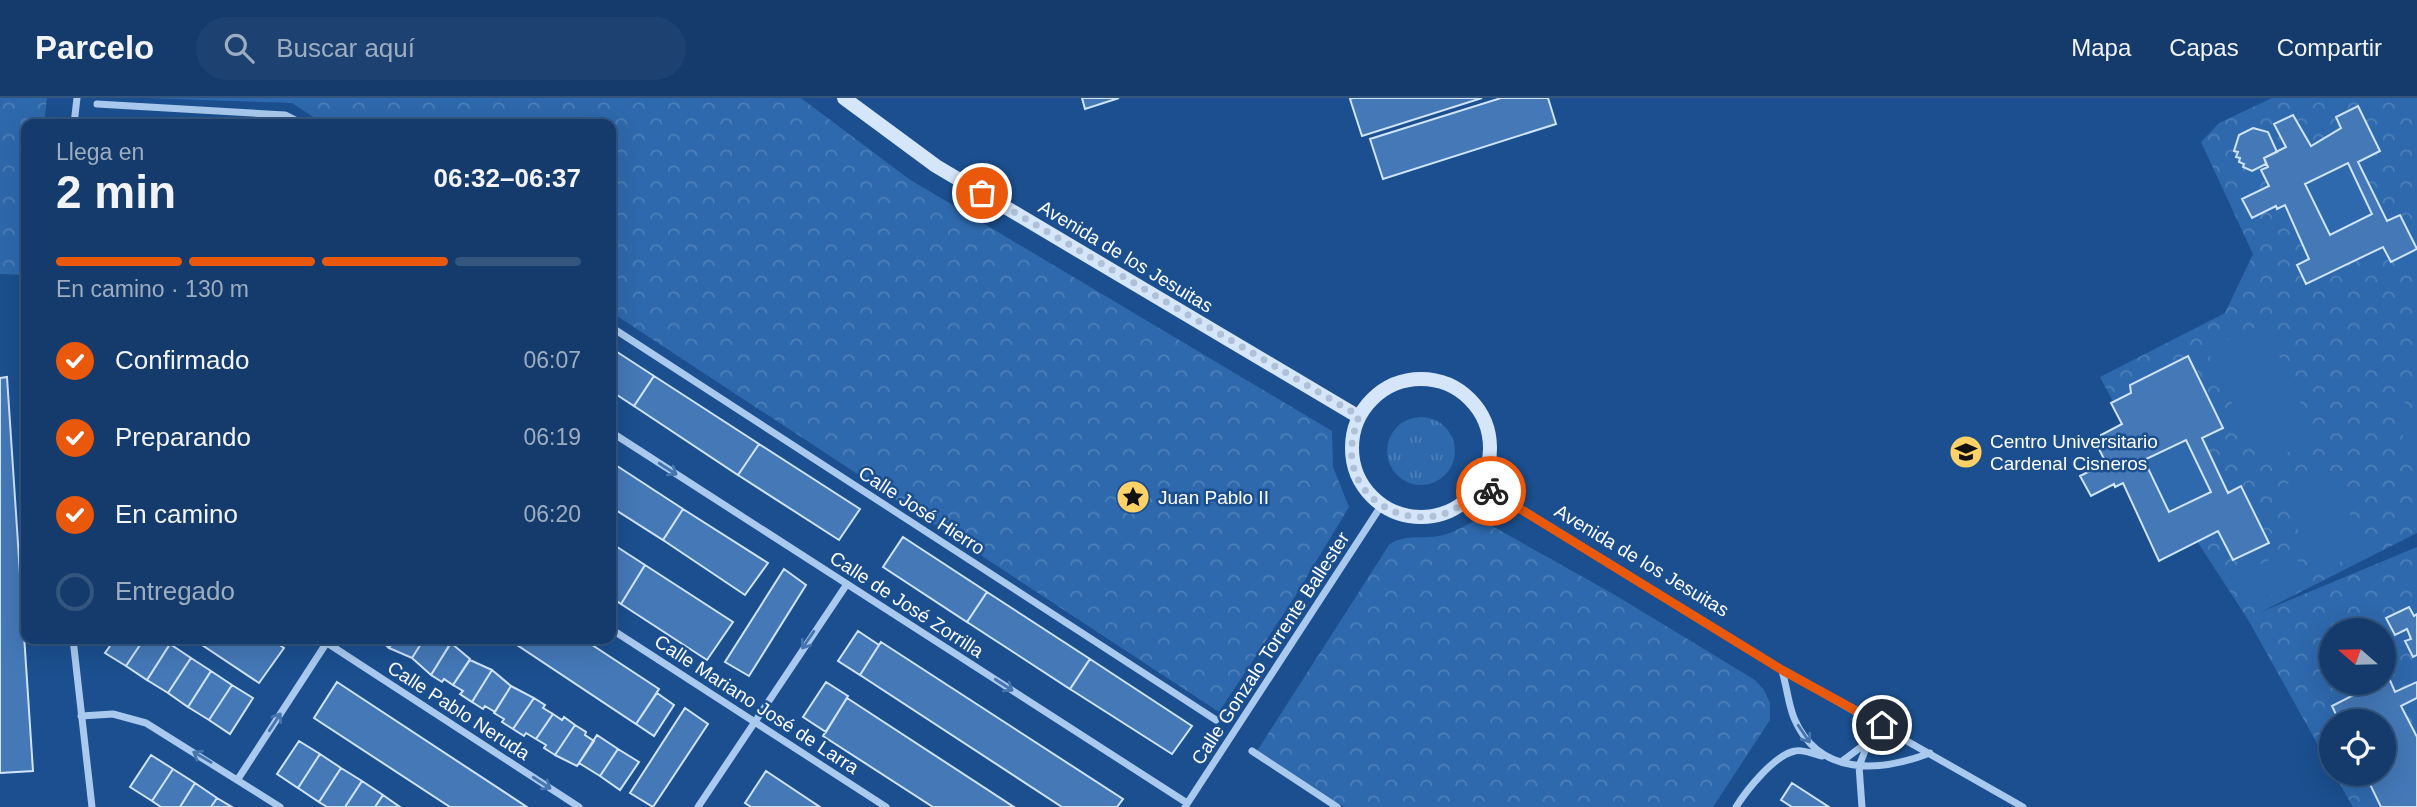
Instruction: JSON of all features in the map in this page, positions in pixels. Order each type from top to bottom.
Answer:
[{"type":"street","points":[[75,119],[77,98]]},
{"type":"street","name":"Avenida de los Jesuitas","points":[[844,98],[936,166],[1359,416]]},
{"type":"street","points":[[97,104],[285,116],[292,119]]},
{"type":"street","name":"Calle José Hierro","points":[[616,330],[1216,720]]},
{"type":"street","points":[[1412,379],[1434,380],[1454,387],[1472,401],[1484,420],[1490,441],[1489,463],[1480,484],[1466,501],[1435,516],[1402,516],[1381,506],[1366,492],[1356,475],[1352,435],[1359,416],[1372,399],[1390,386],[1412,379]]},
{"type":"street","name":"Calle de José Zorrilla","points":[[616,435],[1186,805]]},
{"type":"street","name":"Avenida de los Jesuitas","points":[[1480,484],[1782,670],[2023,807]]},
{"type":"street","name":"Calle Gonzalo Torrente Ballester","points":[[1186,805],[1381,506]]},
{"type":"street","points":[[698,807],[847,584]]},
{"type":"street","name":"Calle Mariano José de Larra","points":[[616,632],[886,807]]},
{"type":"street","points":[[74,644],[92,807]]},
{"type":"street","points":[[237,779],[323,644]]},
{"type":"street","name":"Calle Pablo Neruda","points":[[332,644],[579,807]]},
{"type":"street","points":[[1782,670],[1794,718],[1805,738],[1822,755]]},
{"type":"street","points":[[81,716],[113,714],[146,723],[281,807]]},
{"type":"street","points":[[1841,762],[1869,741],[1882,725]]},
{"type":"street","points":[[1862,807],[1859,766],[1869,741]]},
{"type":"street","points":[[1736,807],[1746,791],[1777,760],[1795,750],[1859,766],[1905,762],[1930,753]]},
{"type":"street","points":[[1252,751],[1337,807]]},
{"type":"green space","points":[[0,98],[47,98],[45,119],[21,119],[21,275],[0,274]]},
{"type":"green space","points":[[147,98],[801,98],[909,179],[1332,431],[1333,467],[1349,507],[1294,598],[1219,712],[616,315],[616,119],[316,119],[292,103]]},
{"type":"green space","points":[[2272,98],[2417,98],[2417,533],[2261,612],[2417,547],[2417,807],[2353,807],[2341,786],[2396,786],[2396,709],[2319,709],[2319,747],[2247,618],[2144,460],[2100,377],[2225,313],[2253,254],[2201,142],[2219,123]]},
{"type":"green space","points":[[2348,163],[2372,214],[2330,235],[2305,184]]},
{"type":"green space","points":[[2264,323],[2316,437],[2262,466],[2207,350]]},
{"type":"green space","points":[[2403,399],[2417,426],[2417,442],[2412,445],[2407,443],[2389,406]]},
{"type":"green space","points":[[1414,417],[1428,417],[1440,422],[1450,432],[1455,451],[1450,470],[1440,480],[1428,485],[1414,485],[1402,480],[1392,470],[1387,458],[1387,444],[1392,432],[1402,422]]},
{"type":"green space","points":[[2186,440],[2211,492],[2169,512],[2144,460]]},
{"type":"green space","points":[[2326,465],[2367,549],[2320,572],[2277,489]]},
{"type":"green space","points":[[1476,520],[1483,521],[1615,595],[1755,680],[1764,690],[1770,703],[1770,720],[1713,807],[1344,807],[1257,751],[1389,545],[1406,538],[1444,535]]},
{"type":"green space","points":[[2292,549],[2306,579],[2250,607],[2235,577]]},
{"type":"building","points":[[1082,98],[1119,98],[1085,109]]},
{"type":"building","points":[[1482,98],[1362,136],[1350,99]]},
{"type":"building","points":[[1501,98],[1548,98],[1556,124],[1383,179],[1370,139]]},
{"type":"building","points":[[2358,106],[2380,151],[2358,162],[2387,221],[2400,215],[2417,249],[2391,262],[2383,247],[2306,284],[2297,265],[2309,259],[2285,205],[2277,209],[2276,206],[2252,218],[2242,199],[2269,186],[2261,170],[2268,167],[2264,158],[2286,147],[2274,124],[2293,115],[2311,146],[2341,128],[2336,117]],"holes":[[[2348,163],[2372,214],[2330,235],[2305,184]]]},
{"type":"building","points":[[2253,128],[2268,132],[2277,152],[2264,158],[2266,164],[2252,171],[2243,167],[2244,164],[2239,162],[2240,158],[2236,157],[2238,152],[2234,151],[2239,135]]},
{"type":"building","points":[[616,351],[654,376],[634,406],[616,394]]},
{"type":"building","points":[[2188,356],[2223,428],[2202,438],[2228,493],[2241,486],[2269,543],[2233,560],[2218,531],[2159,561],[2123,483],[2115,487],[2114,484],[2091,496],[2080,476],[2106,463],[2096,443],[2103,440],[2101,435],[2122,424],[2111,403],[2131,393],[2130,385]],"holes":[[[2186,440],[2211,492],[2169,512],[2144,460]]]},
{"type":"building","points":[[654,376],[759,444],[738,475],[634,406]]},
{"type":"building","points":[[7,377],[21,589],[21,644],[25,644],[33,771],[0,773],[0,378]]},
{"type":"building","points":[[759,444],[860,509],[839,540],[738,475]]},
{"type":"building","points":[[616,465],[683,509],[663,540],[616,510]]},
{"type":"building","points":[[683,509],[768,563],[745,595],[663,540]]},
{"type":"building","points":[[903,537],[987,592],[967,622],[883,567]]},
{"type":"building","points":[[616,546],[645,565],[621,604],[616,600]]},
{"type":"building","points":[[645,565],[733,622],[707,660],[621,604]]},
{"type":"building","points":[[784,569],[806,585],[749,676],[725,662]]},
{"type":"building","points":[[987,592],[1090,659],[1070,689],[967,622]]},
{"type":"building","points":[[2409,607],[2414,616],[2417,614],[2417,655],[2413,657],[2405,641],[2411,639],[2407,629],[2396,634],[2396,618],[2386,618]]},
{"type":"building","points":[[858,631],[879,645],[860,675],[838,661]]},
{"type":"building","points":[[881,642],[1123,799],[1117,807],[1062,807],[860,675]]},
{"type":"building","points":[[111,644],[141,644],[126,666],[105,653]]},
{"type":"building","points":[[141,644],[170,644],[147,680],[126,666]]},
{"type":"building","points":[[170,644],[191,658],[168,693],[147,680]]},
{"type":"building","points":[[200,644],[278,644],[284,648],[259,683]]},
{"type":"building","points":[[392,644],[421,644],[412,658],[389,648]]},
{"type":"building","points":[[421,644],[450,644],[431,675],[412,658]]},
{"type":"building","points":[[450,644],[470,659],[453,685],[431,675]]},
{"type":"building","points":[[516,644],[591,644],[659,689],[636,724]]},
{"type":"building","points":[[191,658],[211,671],[188,707],[168,693]]},
{"type":"building","points":[[1090,659],[1192,726],[1172,754],[1070,689]]},
{"type":"building","points":[[470,660],[492,670],[472,702],[460,694],[463,691],[453,685]]},
{"type":"building","points":[[492,670],[511,686],[495,712],[472,702]]},
{"type":"building","points":[[211,671],[232,685],[209,720],[188,707]]},
{"type":"building","points":[[337,682],[527,807],[450,807],[314,718]]},
{"type":"building","points":[[826,682],[848,696],[826,732],[803,717]]},
{"type":"building","points":[[2417,682],[2417,698],[2401,706],[2417,737],[2417,807],[2381,807],[2371,786],[2396,786],[2396,709],[2333,709],[2332,706],[2354,695],[2396,695],[2396,692]]},
{"type":"building","points":[[232,685],[253,698],[230,734],[209,720]]},
{"type":"building","points":[[511,686],[534,698],[513,729],[494,713]]},
{"type":"building","points":[[657,693],[674,705],[654,736],[636,724]]},
{"type":"building","points":[[534,698],[553,714],[536,739],[513,729]]},
{"type":"building","points":[[847,698],[1014,807],[933,807],[823,736]]},
{"type":"building","points":[[685,708],[708,724],[653,807],[630,793]]},
{"type":"building","points":[[553,714],[562,720],[564,717],[575,725],[555,755],[536,739]]},
{"type":"building","points":[[575,725],[594,741],[577,766],[555,755]]},
{"type":"building","points":[[597,735],[618,749],[600,776],[579,763]]},
{"type":"building","points":[[299,741],[320,754],[298,788],[277,774]]},
{"type":"building","points":[[618,749],[639,762],[620,790],[600,776]]},
{"type":"building","points":[[320,754],[341,768],[319,802],[298,788]]},
{"type":"building","points":[[151,755],[173,769],[152,801],[130,787]]},
{"type":"building","points":[[341,768],[362,781],[345,807],[327,807],[319,802]]},
{"type":"building","points":[[173,769],[195,783],[180,807],[161,807],[152,801]]},
{"type":"building","points":[[766,771],[820,807],[751,807],[745,803]]},
{"type":"building","points":[[362,781],[383,795],[375,807],[345,807]]},
{"type":"building","points":[[195,783],[217,798],[211,807],[180,807]]},
{"type":"building","points":[[1792,783],[1829,807],[1792,807],[1781,800]]},
{"type":"building","points":[[383,795],[400,807],[375,807]]},
{"type":"building","points":[[217,798],[232,807],[211,807]]},
{"type":"way so far","points":[[982,193],[1359,416],[1352,435],[1356,475],[1366,492],[1381,506],[1402,516],[1424,518],[1446,513],[1466,501],[1480,484],[1491,491]]},
{"type":"place","name":"Centro Universitario Cardenal Cisneros","points":[[1966,452]]},
{"type":"place","name":"Juan Pablo II","points":[[1133,497]]},
{"type":"route","points":[[1491,491],[1782,670],[1882,725]]}]
